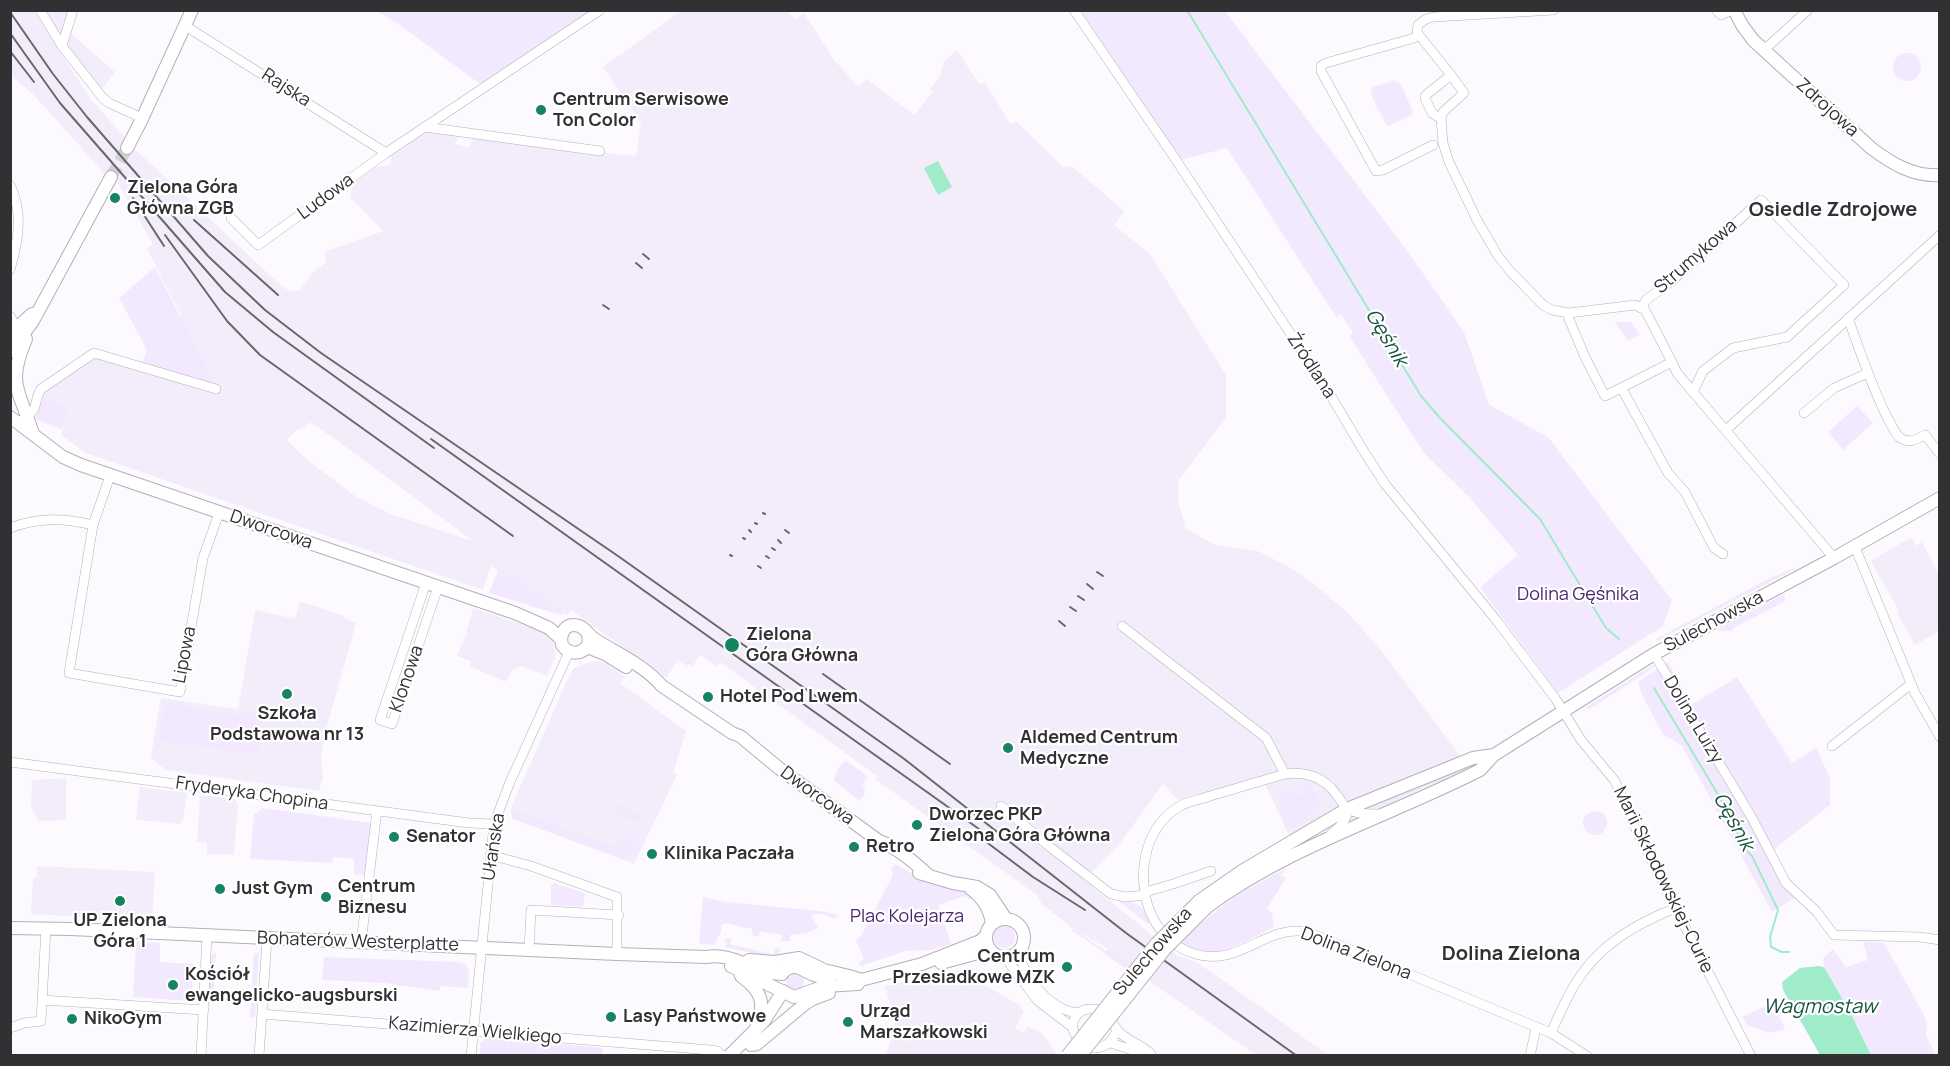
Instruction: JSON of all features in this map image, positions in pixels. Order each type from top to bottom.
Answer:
[{"type":"street","points":[[40,10],[62,46],[102,98],[142,118]]},
{"type":"street","points":[[62,46],[73,10]]},
{"type":"street","points":[[127,148],[192,10]]},
{"type":"street","name":"Ludowa","points":[[231,218],[258,245],[386,153],[600,10]]},
{"type":"street","name":"Źródlana","points":[[1074,10],[1174,156],[1325,386],[1385,484],[1492,615],[1555,698],[1563,712]]},
{"type":"street","points":[[1432,145],[1383,170],[1376,171],[1321,71],[1321,66],[1415,33],[1423,20],[1434,17],[1554,10]]},
{"type":"street","points":[[1716,10],[1721,15],[1733,10]]},
{"type":"street","name":"Zdrojowa","points":[[1733,10],[1748,34],[1764,50],[1883,157],[1911,172],[1940,175]]},
{"type":"street","points":[[1764,50],[1808,10]]},
{"type":"street","name":"Rajska","points":[[184,26],[386,153]]},
{"type":"street","points":[[1415,33],[1464,93],[1443,112],[1441,119]]},
{"type":"street","name":"Strumykowa","points":[[1451,75],[1425,96],[1432,113],[1441,119],[1443,143],[1449,162],[1477,220],[1510,272],[1543,305],[1552,310],[1569,313],[1635,305],[1645,310],[1677,373],[1834,558]]},
{"type":"street","points":[[424,127],[600,151]]},
{"type":"street","points":[[111,177],[29,326],[15,377],[18,419],[34,410],[41,389],[94,353],[216,389]]},
{"type":"street","points":[[10,186],[19,210],[19,220],[10,270]]},
{"type":"street","name":"Strumykowa","points":[[1641,307],[1646,300],[1672,281],[1761,200],[1844,285],[1787,337],[1733,348],[1703,371],[1693,392]]},
{"type":"street","points":[[1726,430],[1848,318],[1938,240]]},
{"type":"street","points":[[10,352],[16,333],[30,315],[38,310]]},
{"type":"street","points":[[1569,313],[1569,319],[1585,357],[1605,396],[1672,362]]},
{"type":"street","points":[[10,316],[16,333]]},
{"type":"street","points":[[1848,318],[1878,400],[1895,432],[1900,438],[1908,441],[1917,440],[1925,435],[1940,454]]},
{"type":"street","points":[[16,333],[29,326]]},
{"type":"street","points":[[1804,413],[1834,388],[1868,373]]},
{"type":"street","points":[[1622,389],[1668,472],[1685,492],[1714,548],[1723,554]]},
{"type":"street","name":"Dworcowa","points":[[10,407],[33,434],[63,457],[110,476],[515,613],[549,628],[561,639]]},
{"type":"street","points":[[10,528],[39,519],[55,518],[93,525],[110,476]]},
{"type":"street","name":"Sulechowska","points":[[1080,1056],[1165,948],[1203,904],[1320,843],[1480,770],[1494,754],[1654,654],[1855,547],[1940,498]]},
{"type":"street","name":"Lipowa","points":[[93,525],[69,673],[180,692],[201,564],[219,513]]},
{"type":"street","points":[[1855,547],[1911,684],[1940,737]]},
{"type":"street","name":"Klonowa","points":[[432,585],[392,724],[380,720],[432,585]]},
{"type":"street","name":"Dworcowa","points":[[515,613],[570,626]]},
{"type":"street","points":[[570,626],[582,627],[588,633],[589,643],[579,653],[569,652],[564,648],[561,639],[563,631],[570,626]]},
{"type":"street","points":[[1122,626],[1266,738],[1285,774]]},
{"type":"street","name":"Dworcowa","points":[[588,633],[653,676],[662,686],[740,736],[879,841],[884,849],[915,872],[976,887],[986,892],[1006,919]]},
{"type":"street","name":"Dworcowa","points":[[587,647],[605,654],[650,684],[662,686]]},
{"type":"street","name":"Ułańska","points":[[471,1056],[494,824],[510,782],[569,652]]},
{"type":"street","name":"Dolina Luizy","points":[[1654,654],[1752,818],[1786,883],[1816,911],[1834,935],[1920,937],[1940,940]]},
{"type":"street","points":[[1832,746],[1911,684]]},
{"type":"street","name":"Marii Skłodowskiej-Curie","points":[[1563,712],[1581,740],[1615,782],[1635,827],[1751,1056]]},
{"type":"street","name":"Sulechowska","points":[[1067,1056],[1156,944],[1242,871],[1347,809],[1473,758],[1494,754]]},
{"type":"street","name":"Fryderyka Chopina","points":[[10,762],[469,823],[494,824]]},
{"type":"street","points":[[1145,894],[1143,879],[1147,849],[1153,834],[1163,819],[1182,804],[1299,772],[1318,778],[1335,791],[1347,809],[1364,814],[1384,814]]},
{"type":"street","points":[[1001,806],[1111,894],[1126,897],[1145,894],[1211,871]]},
{"type":"street","name":"Sulechowska","points":[[1320,843],[1344,821],[1348,814],[1347,809]]},
{"type":"street","points":[[361,943],[377,811]]},
{"type":"street","points":[[490,855],[531,866],[617,897],[619,915],[617,954]]},
{"type":"street","name":"Dworcowa","points":[[965,885],[984,902],[990,912],[989,930]]},
{"type":"street","name":"Dolina Zielona","points":[[1145,894],[1152,915],[1162,933],[1175,944],[1194,954],[1223,957],[1235,954],[1279,933],[1298,930],[1308,932],[1551,1033],[1587,1056]]},
{"type":"street","points":[[1551,1033],[1588,965],[1629,931],[1649,919],[1676,908]]},
{"type":"street","points":[[530,950],[531,910],[619,915]]},
{"type":"street","points":[[859,981],[824,978],[813,975],[798,966],[793,966],[784,970],[780,982],[783,991],[790,996],[825,986],[859,981],[922,964],[974,944],[1001,919],[1015,922],[1023,931],[1024,942],[1018,952],[1010,957],[978,953],[940,963],[922,964]]},
{"type":"street","name":"Bohaterów Westerplatte","points":[[10,928],[617,954],[706,957],[718,955],[783,991]]},
{"type":"street","points":[[10,1028],[41,1021],[46,928]]},
{"type":"street","points":[[989,930],[987,945],[999,955],[1038,1001],[1072,1027],[1077,1038],[1096,1049],[1111,1043],[1117,1030]]},
{"type":"street","points":[[201,1056],[207,935]]},
{"type":"street","points":[[259,1056],[267,939]]},
{"type":"street","points":[[1018,952],[1026,971],[1041,991],[1059,1008],[1078,1013]]},
{"type":"street","points":[[755,1031],[762,1012],[762,1000],[754,987],[730,961],[743,958],[765,962],[799,958],[831,973],[859,981]]},
{"type":"street","name":"Bohaterów Westerplatte","points":[[730,961],[782,974]]},
{"type":"street","points":[[740,1056],[802,994],[810,979],[806,971]]},
{"type":"street","points":[[751,1045],[757,1044],[813,999],[855,988],[859,981]]},
{"type":"street","points":[[729,1056],[769,1015],[783,991]]},
{"type":"street","points":[[42,1000],[204,1010]]},
{"type":"street","points":[[1072,1027],[1078,1013],[1087,1009],[1100,1010],[1109,1017],[1117,1030],[1153,1055]]},
{"type":"street","name":"Kazimierza Wielkiego","points":[[262,1014],[711,1050],[723,1056]]},
{"type":"street","points":[[1530,1056],[1536,1028]]},
{"type":"street","points":[[1111,1043],[1153,1055]]},
{"type":"shaded area","points":[[10,11],[34,11],[90,98],[135,149],[274,279],[286,289],[293,291],[300,290],[312,274],[326,262],[324,252],[383,231],[350,197],[353,183],[376,167],[390,165],[392,156],[424,134],[430,132],[459,134],[456,144],[469,148],[473,138],[636,156],[641,123],[603,67],[681,11],[787,11],[795,19],[804,13],[834,60],[858,86],[867,79],[914,115],[933,92],[930,89],[939,78],[945,60],[957,50],[979,84],[985,83],[1011,125],[1016,121],[1062,166],[1073,167],[1124,211],[1114,225],[1150,254],[1226,375],[1226,418],[1178,481],[1179,505],[1185,524],[1184,528],[1216,545],[1258,551],[1291,568],[1315,585],[1349,614],[1384,654],[1468,766],[1380,809],[1293,847],[1263,780],[1182,804],[1163,784],[1118,846],[1084,880],[1177,955],[1196,962],[1328,1055],[1256,1055],[1108,949],[1072,928],[1042,904],[1037,895],[875,779],[877,776],[720,662],[716,666],[700,655],[692,667],[678,660],[666,678],[571,610],[568,616],[491,566],[483,590],[86,453],[61,435],[71,408],[43,397],[46,390],[103,353],[142,364],[181,315],[147,249],[153,244],[117,182],[114,187],[32,93],[11,76]],"holes":[[[309,422],[473,541],[388,513],[355,496],[306,459],[287,440],[296,430],[306,427]]]},
{"type":"shaded area","points":[[42,11],[69,11],[61,40]]},
{"type":"shaded area","points":[[69,32],[115,72],[100,92],[68,47]]},
{"type":"shaded area","points":[[1912,537],[1916,546],[1922,542],[1940,576],[1939,631],[1915,645],[1871,562]]},
{"type":"shaded area","name":"Szkoła Podstawowa nr 13","points":[[300,601],[344,616],[356,623],[327,726],[321,757],[323,777],[319,791],[166,770],[158,764],[151,757],[161,698],[238,709],[255,610],[295,619]]},
{"type":"shaded area","points":[[473,608],[541,631],[552,637],[556,656],[547,676],[521,666],[512,671],[505,682],[470,666],[471,661],[457,656]]},
{"type":"shaded area","points":[[597,660],[620,673],[625,677],[620,683],[686,731],[673,773],[677,775],[634,864],[512,818],[513,803],[569,676],[574,668]]},
{"type":"shaded area","points":[[66,778],[66,820],[38,821],[31,806],[32,780]]},
{"type":"shaded area","points":[[140,787],[187,793],[183,820],[180,824],[136,820]]},
{"type":"shaded area","points":[[200,795],[235,799],[238,805],[234,855],[207,854],[207,843],[197,842]]},
{"type":"shaded area","points":[[37,866],[155,872],[152,918],[146,920],[31,914],[33,878],[37,877]]},
{"type":"shaded area","points":[[959,970],[1019,1005],[1024,1011],[1015,1028],[1024,1033],[1027,1026],[1042,1033],[1056,1053],[1054,1055],[886,1055],[895,1024],[885,986]]},
{"type":"green space","points":[[377,11],[591,11],[480,84],[400,25]]},
{"type":"green space","name":"Dolina Gęśnika","points":[[1081,11],[1225,11],[1411,256],[1464,332],[1489,405],[1548,437],[1672,600],[1663,626],[1558,693],[1480,587],[1518,555],[1470,498],[1423,452],[1349,336],[1353,333],[1341,314],[1336,317],[1227,148],[1181,160]]},
{"type":"green space","points":[[1907,53],[1917,57],[1921,67],[1917,77],[1907,81],[1897,77],[1893,67],[1897,57]]},
{"type":"green space","points":[[1394,80],[1401,84],[1413,112],[1389,126],[1370,93],[1373,87]]},
{"type":"green space","points":[[155,267],[215,384],[142,364],[147,350],[119,298]]},
{"type":"green space","points":[[1615,322],[1631,322],[1640,335],[1628,341]]},
{"type":"green space","points":[[43,397],[71,408],[62,430],[36,419]]},
{"type":"green space","points":[[1857,406],[1873,423],[1843,450],[1828,432]]},
{"type":"green space","points":[[1796,567],[1657,641],[1656,639],[1768,579]]},
{"type":"green space","points":[[499,568],[565,612],[563,615],[489,593]]},
{"type":"green space","points":[[1784,594],[1785,601],[1732,631],[1717,631],[1718,629]]},
{"type":"green space","points":[[1668,662],[1691,705],[1737,677],[1792,763],[1816,748],[1830,778],[1830,805],[1772,851],[1798,896],[1772,912],[1682,746],[1663,734],[1642,695],[1638,682]]},
{"type":"green space","points":[[1653,665],[1656,666],[1590,709],[1585,708]]},
{"type":"green space","points":[[165,704],[240,715],[241,712],[264,716],[259,755],[159,740]]},
{"type":"green space","points":[[1485,758],[1469,771],[1382,806],[1380,800]]},
{"type":"green space","points":[[846,761],[868,776],[862,785],[865,787],[864,796],[860,801],[834,781],[838,770]]},
{"type":"green space","points":[[1303,784],[1310,787],[1321,802],[1320,808],[1285,830],[1278,794],[1295,791],[1297,796],[1307,794],[1306,789],[1303,789]]},
{"type":"green space","points":[[617,802],[641,815],[639,822],[613,814],[614,812],[622,816],[624,814],[616,810]]},
{"type":"green space","points":[[263,808],[372,823],[367,876],[354,874],[354,859],[334,857],[332,863],[250,859],[254,815]]},
{"type":"green space","points":[[511,810],[612,846],[639,834],[628,855],[623,859],[513,819]]},
{"type":"green space","points":[[1595,811],[1600,812],[1606,818],[1606,828],[1600,834],[1595,835],[1590,834],[1584,828],[1583,823],[1584,818],[1590,812]]},
{"type":"green space","name":"Plac Kolejarza","points":[[895,864],[918,877],[965,891],[975,897],[970,900],[966,896],[938,905],[951,944],[932,950],[906,951],[860,966],[859,962],[864,959],[856,941],[861,936],[889,883],[893,875],[891,869]]},
{"type":"green space","points":[[1286,869],[1281,875],[1286,878],[1267,909],[1272,913],[1274,927],[1240,944],[1218,951],[1206,951],[1181,942],[1230,901]]},
{"type":"green space","points":[[554,883],[585,893],[583,907],[551,905],[551,885]]},
{"type":"green space","points":[[703,897],[726,902],[840,915],[834,919],[823,914],[811,915],[818,928],[806,933],[790,935],[790,941],[781,941],[782,935],[760,931],[759,937],[752,935],[752,929],[725,923],[721,925],[721,932],[714,945],[699,944]]},
{"type":"green space","points":[[1117,900],[1134,903],[1140,907],[1150,921],[1148,924]]},
{"type":"green space","points":[[1000,926],[1008,926],[1015,933],[1015,941],[1008,948],[1000,948],[993,941],[993,933]]},
{"type":"green space","points":[[1073,929],[1106,951],[1109,948],[1151,978],[1145,983],[1072,931]]},
{"type":"green space","points":[[732,938],[730,944],[772,954],[775,948],[780,949],[778,955],[761,955],[725,947],[727,942],[723,941]]},
{"type":"green space","points":[[136,941],[160,943],[160,962],[194,964],[191,1001],[133,997]]},
{"type":"green space","points":[[1863,941],[1884,943],[1924,1015],[1927,1024],[1926,1035],[1936,1055],[1871,1055],[1824,967],[1823,958],[1833,949],[1846,967],[1868,960]]},
{"type":"green space","points":[[212,953],[216,953],[213,1003],[207,1003],[209,956],[212,956]]},
{"type":"green space","points":[[254,953],[259,953],[255,1017],[250,1017]]},
{"type":"green space","points":[[324,957],[460,962],[469,969],[468,988],[440,986],[440,991],[384,983],[322,980]]},
{"type":"green space","points":[[795,972],[801,975],[804,981],[801,987],[795,990],[789,987],[786,981],[789,975]]},
{"type":"green space","points":[[1771,1003],[1785,1027],[1784,1030],[1768,1033],[1747,1025],[1742,1017]]},
{"type":"green space","points":[[487,1037],[603,1048],[602,1055],[480,1055],[480,1044]]},
{"type":"water","points":[[938,161],[952,187],[938,195],[924,168]]},
{"type":"water","name":"Wagmostaw","points":[[1824,967],[1871,1055],[1820,1055],[1783,990],[1782,982],[1800,968]]},
{"type":"waterway","name":"Gęśnik","points":[[1187,10],[1421,396],[1540,519],[1606,628],[1619,639]]},
{"type":"waterway","name":"Gęśnik","points":[[1654,688],[1734,821],[1741,845],[1752,856],[1778,910],[1770,937],[1771,947],[1782,952],[1789,952]]},
{"type":"tunnel","points":[[111,177],[127,148]]},
{"type":"railway","points":[[10,12],[53,74],[87,117],[208,256],[265,310],[321,353],[618,556],[903,758],[1126,933],[1297,1056]]},
{"type":"railway","points":[[10,33],[60,103],[225,292],[273,332],[434,448]]},
{"type":"railway","points":[[10,51],[34,82]]},
{"type":"railway","points":[[133,198],[164,246]]},
{"type":"railway","points":[[194,220],[278,295]]},
{"type":"railway","points":[[165,235],[227,321],[260,355],[513,536]]},
{"type":"railway","points":[[643,254],[649,259]]},
{"type":"railway","points":[[636,263],[642,268]]},
{"type":"railway","points":[[603,305],[609,309]]},
{"type":"railway","points":[[431,439],[993,839]]},
{"type":"railway","points":[[785,530],[789,533]]},
{"type":"railway","points":[[778,540],[781,543]]},
{"type":"railway","points":[[1097,572],[1103,576]]},
{"type":"railway","points":[[1087,584],[1093,589]]},
{"type":"railway","points":[[1078,596],[1084,600]]},
{"type":"railway","points":[[1070,607],[1076,611]]},
{"type":"railway","points":[[1059,621],[1065,626]]},
{"type":"railway","points":[[823,674],[950,764]]},
{"type":"railway","points":[[981,838],[1033,877],[1085,910]]},
{"type":"place","name":"Centrum Serwisowe Ton Color","points":[[541,110]]},
{"type":"place","name":"Zielona Góra Główna ZGB","points":[[115,198]]},
{"type":"place","name":"Zielona Góra Główna","points":[[732,645]]},
{"type":"place","name":"Szkoła Podstawowa nr 13","points":[[287,694]]},
{"type":"place","name":"Hotel Pod Lwem","points":[[708,697]]},
{"type":"place","name":"Aldemed Centrum Medyczne","points":[[1008,748]]},
{"type":"place","name":"Dworzec PKP Zielona Góra Główna","points":[[917,825]]},
{"type":"place","name":"Senator","points":[[394,837]]},
{"type":"place","name":"Retro","points":[[854,847]]},
{"type":"place","name":"Klinika Paczała","points":[[652,854]]},
{"type":"place","name":"Just Gym","points":[[220,889]]},
{"type":"place","name":"Centrum Biznesu","points":[[326,897]]},
{"type":"place","name":"UP Zielona Góra 1","points":[[120,901]]},
{"type":"place","name":"Centrum Przesiadkowe MZK","points":[[1067,967]]},
{"type":"place","name":"Kościół ewangelicko-augsburski","points":[[173,985]]},
{"type":"place","name":"Lasy Państwowe","points":[[611,1017]]},
{"type":"place","name":"NikoGym","points":[[72,1019]]},
{"type":"place","name":"Urząd Marszałkowski","points":[[848,1022]]},
{"type":"district","name":"Osiedle Zdrojowe","points":[[1833,210]]},
{"type":"district","name":"Dolina Zielona","points":[[1511,954]]}]
